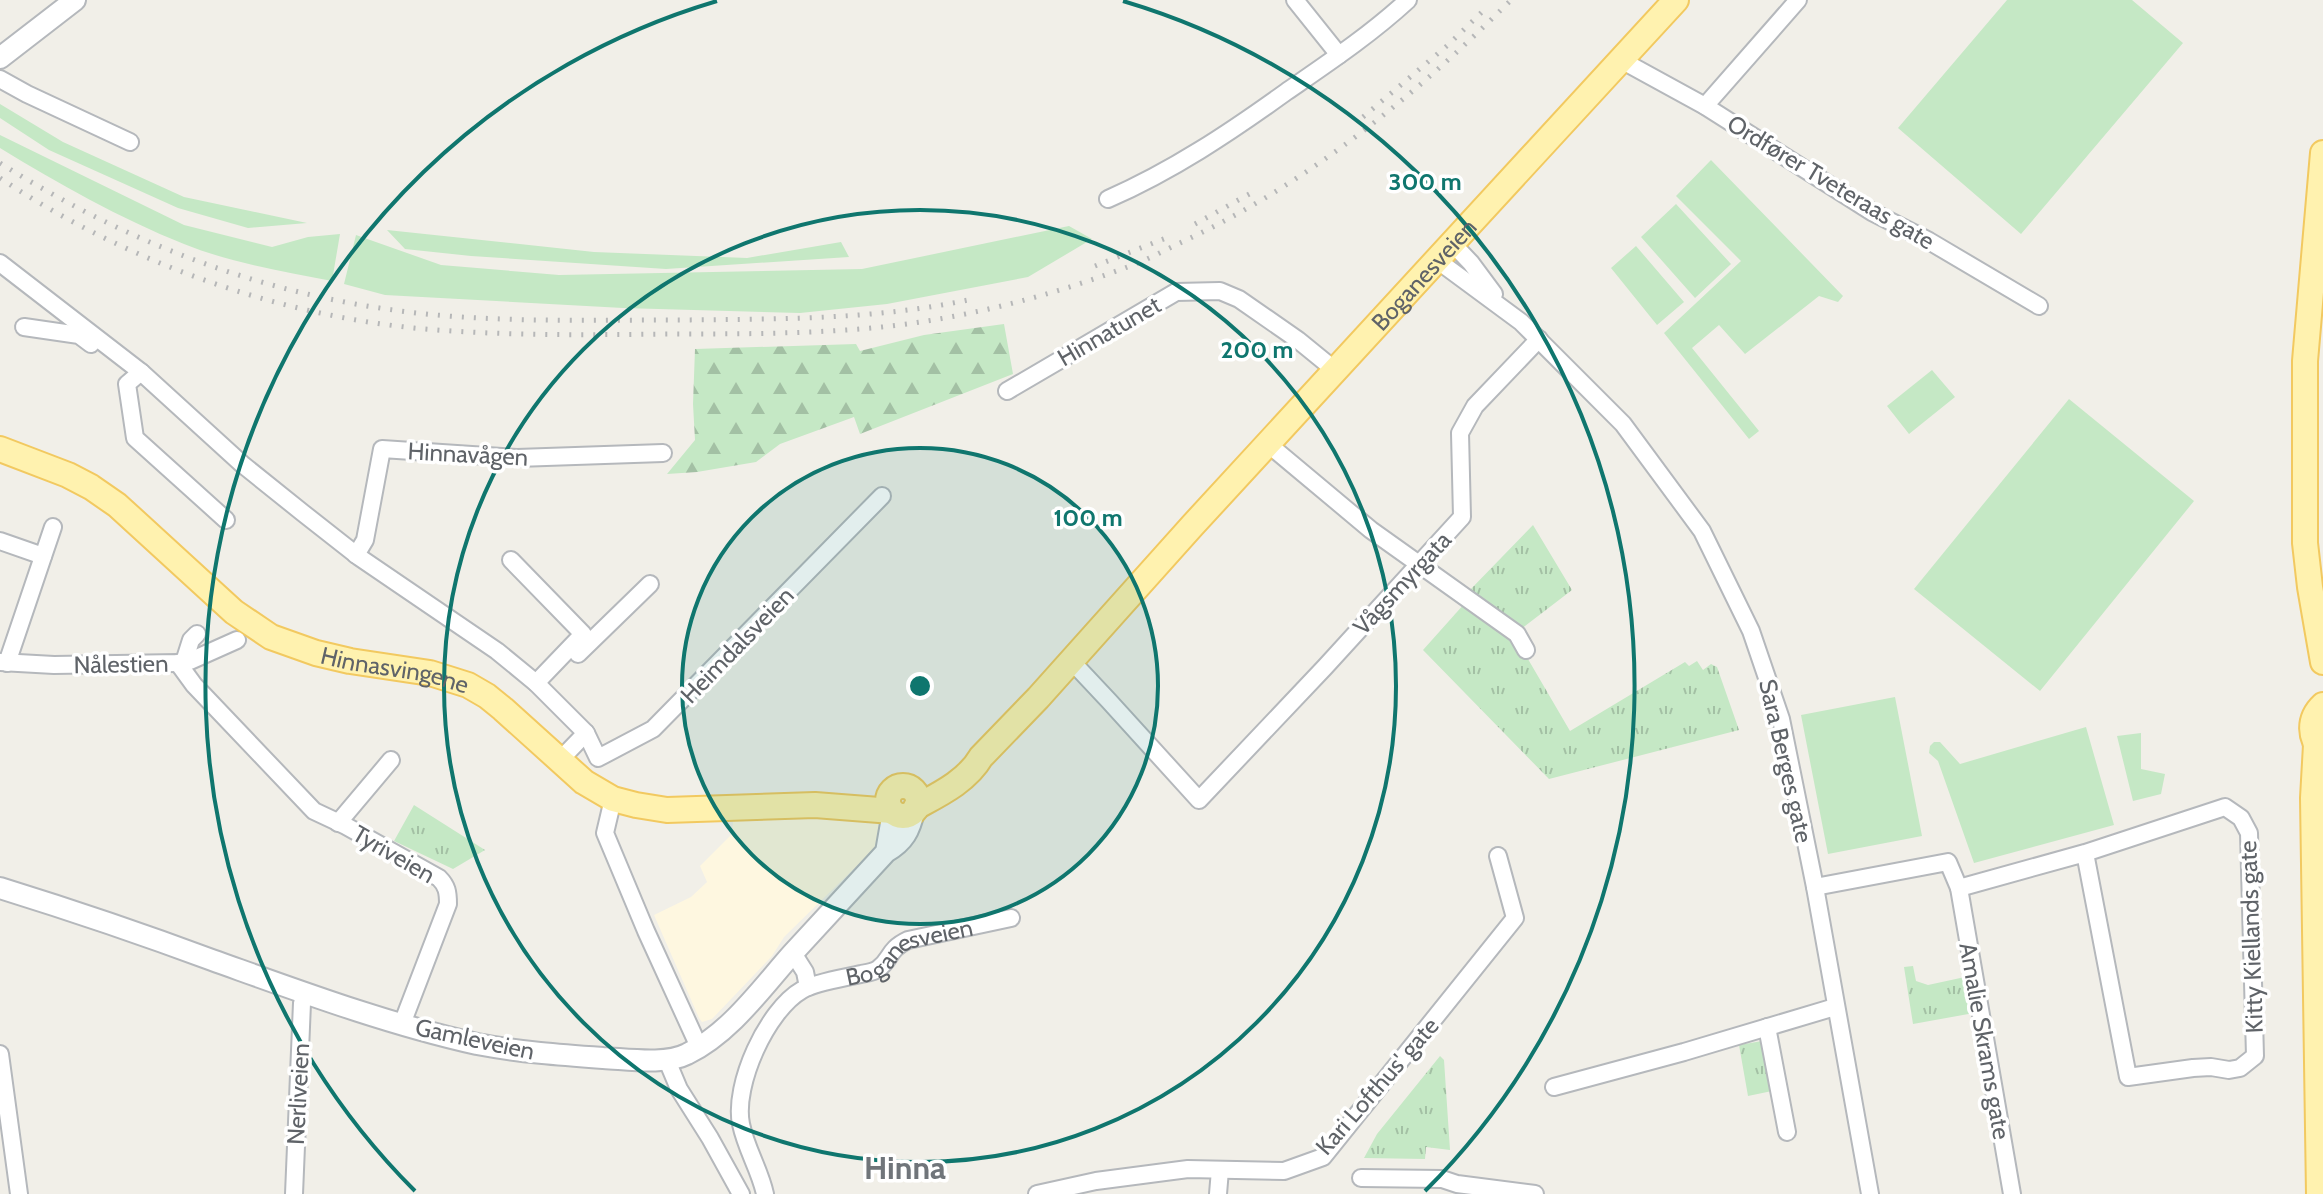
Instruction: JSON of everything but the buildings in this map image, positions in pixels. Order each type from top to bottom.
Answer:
[{"type":"main road","name":"Boganesveien","points":[[903,804],[936,779],[981,757],[1676,0]]},
{"type":"main road","points":[[2323,153],[2305,361],[2305,543],[2310,587],[2320,626],[2323,662]]},
{"type":"main road","name":"Hinnasvingene","points":[[0,449],[68,475],[117,505],[234,612],[271,637],[316,653],[430,673],[468,685],[495,702],[584,782],[613,799],[667,810],[903,804]]},
{"type":"main road","points":[[2319,1194],[2313,798],[2320,749],[2311,727],[2321,701]]},
{"type":"main road","points":[[2314,847],[2323,816]]},
{"type":"street","points":[[0,58],[75,0]]},
{"type":"street","points":[[1295,0],[1339,55]]},
{"type":"street","points":[[1108,199],[1192,156],[1382,24],[1408,0]]},
{"type":"street","points":[[1705,106],[1798,0]]},
{"type":"street","name":"Ordfører Tveteraas gate","points":[[1621,60],[1705,106],[1872,212],[1929,241],[2039,306]]},
{"type":"street","points":[[0,79],[130,142]]},
{"type":"street","name":"Sara Berges gate","points":[[1445,252],[1471,263],[1510,314],[1623,424],[1702,531],[1751,631],[1781,719],[1815,887],[1870,1194]]},
{"type":"street","points":[[0,263],[141,372],[242,464],[356,555],[497,651],[540,686],[586,733],[559,761]]},
{"type":"street","name":"Hinnatunet","points":[[1007,391],[1176,292],[1220,291],[1239,299],[1336,371]]},
{"type":"street","points":[[24,327],[79,335],[127,369],[141,372]]},
{"type":"street","name":"Vågsmyrgata","points":[[1070,662],[1199,800],[1462,517],[1460,433],[1475,406],[1539,339]]},
{"type":"street","points":[[141,372],[127,384],[135,438],[226,520]]},
{"type":"street","points":[[1268,444],[1371,530],[1517,634],[1526,650]]},
{"type":"street","name":"Hinnavågen","points":[[356,555],[365,540],[382,449],[517,458],[663,453]]},
{"type":"street","name":"Heimdalsveien","points":[[586,733],[598,758],[653,729],[882,496]]},
{"type":"street","points":[[3,663],[53,527]]},
{"type":"street","points":[[0,541],[43,556]]},
{"type":"street","points":[[511,560],[583,634],[540,686]]},
{"type":"street","points":[[540,686],[650,584]]},
{"type":"street","points":[[181,663],[197,634]]},
{"type":"street","name":"Nålestien","points":[[3,663],[181,663],[237,640]]},
{"type":"street","name":"Tyriveien","points":[[181,663],[194,685],[314,811],[448,883],[448,904],[402,1024]]},
{"type":"street","name":"Tyriveien","points":[[338,823],[391,760]]},
{"type":"street","points":[[613,799],[605,833],[699,1047]]},
{"type":"street","name":"Gamleveien","points":[[0,888],[115,925],[308,995],[478,1044],[547,1054],[646,1060],[680,1057],[719,1032],[747,1006],[886,852],[903,804]]},
{"type":"street","name":"Kitty Kiellands gate","points":[[1959,888],[2085,853],[2225,807],[2241,818],[2249,833],[2255,1056],[2240,1068],[2193,1068],[2128,1077],[2085,853]]},
{"type":"street","name":"Kari Lofthus' gate","points":[[1037,1194],[1096,1181],[1188,1169],[1284,1171],[1323,1157],[1515,918],[1498,856]]},
{"type":"street","points":[[1815,887],[1948,862],[1959,888]]},
{"type":"street","name":"Amalie Skrams gate","points":[[1959,888],[2012,1194]]},
{"type":"street","name":"Boganesveien","points":[[765,1194],[741,1122],[740,1098],[747,1070],[764,1033],[786,1004],[808,987],[878,970],[895,946],[908,940],[1011,918]]},
{"type":"street","name":"Boganesveien","points":[[793,953],[805,972],[808,987]]},
{"type":"street","name":"Nerliveien","points":[[294,1194],[302,1003],[308,995]]},
{"type":"street","points":[[1554,1087],[1835,1007]]},
{"type":"street","points":[[1767,1027],[1787,1132]]},
{"type":"street","points":[[0,1054],[6,1140],[19,1194]]},
{"type":"street","points":[[666,1058],[679,1089],[741,1194]]},
{"type":"street","points":[[1218,1194],[1220,1170]]},
{"type":"street","points":[[1361,1178],[1442,1179],[1457,1189],[1535,1194]]},
{"type":"shaded area","points":[[846,814],[875,817],[881,825],[881,838],[874,849],[784,937],[772,956],[712,1019],[702,1022],[654,915],[691,897],[707,882],[700,866],[732,834],[733,821]]},
{"type":"green space","points":[[2007,0],[2132,0],[2183,43],[2021,234],[1898,128]]},
{"type":"green space","points":[[0,104],[63,142],[184,197],[307,223],[248,228],[178,208],[49,150],[0,118]]},
{"type":"green space","points":[[0,135],[184,225],[272,247],[308,237],[340,234],[332,281],[220,256],[160,234],[90,200],[0,148]]},
{"type":"green space","points":[[1711,160],[1843,296],[1838,302],[1819,296],[1745,354],[1719,325],[1692,348],[1759,431],[1749,439],[1664,333],[1741,261],[1676,196]]},
{"type":"green space","points":[[1676,204],[1731,264],[1695,298],[1641,237]]},
{"type":"green space","points":[[1069,226],[1092,239],[1028,277],[887,304],[800,313],[623,308],[385,295],[344,284],[356,235],[441,265],[559,275],[862,269]]},
{"type":"green space","points":[[387,230],[594,252],[747,258],[841,242],[849,257],[666,269],[405,249]]},
{"type":"green space","points":[[1636,246],[1684,302],[1657,325],[1611,268]]},
{"type":"green space","points":[[1004,324],[1013,374],[860,434],[854,417],[780,444],[756,462],[667,474],[695,440],[695,349],[856,344],[860,351],[924,335]]},
{"type":"green space","points":[[1932,370],[1955,397],[1909,434],[1887,406]]},
{"type":"green space","points":[[2069,399],[2194,501],[2040,691],[1914,589]]},
{"type":"green space","points":[[1533,525],[1572,590],[1521,629],[1468,592]]},
{"type":"green space","points":[[1465,603],[1518,642],[1570,731],[1685,662],[1689,666],[1697,661],[1703,670],[1711,664],[1717,667],[1739,730],[1549,779],[1423,650]]},
{"type":"green space","points":[[1895,697],[1922,836],[1828,854],[1801,715]]},
{"type":"green space","points":[[2086,727],[2114,825],[1974,863],[1938,761],[1929,753],[1930,746],[1940,742],[1960,764]]},
{"type":"green space","points":[[2141,733],[2141,769],[2165,774],[2161,794],[2133,801],[2117,736]]},
{"type":"green space","points":[[414,805],[485,850],[453,869],[394,841]]},
{"type":"green space","points":[[1913,966],[1916,981],[1928,985],[1965,977],[1974,1013],[1913,1024],[1904,967]]},
{"type":"green space","points":[[1762,1041],[1772,1091],[1748,1096],[1739,1045]]},
{"type":"green space","points":[[1440,1056],[1444,1060],[1450,1150],[1426,1147],[1425,1159],[1364,1158],[1377,1134]]},
{"type":"railway","points":[[0,178],[95,234],[198,278],[305,310],[360,321],[446,331],[541,334],[776,333],[882,327],[977,312],[1070,287],[1143,261],[1228,219],[1315,166],[1357,136],[1436,71],[1511,0]]},
{"type":"railway","points":[[1363,117],[1448,45],[1486,8]]},
{"type":"railway","points":[[0,163],[105,222],[215,267],[271,285],[388,309],[506,319],[751,319],[860,315],[968,300]]},
{"type":"railway","points":[[1195,224],[1251,193]]},
{"type":"railway","points":[[1095,266],[1166,238]]},
{"type":"district","name":"Hinna","points":[[905,1167]]}]
